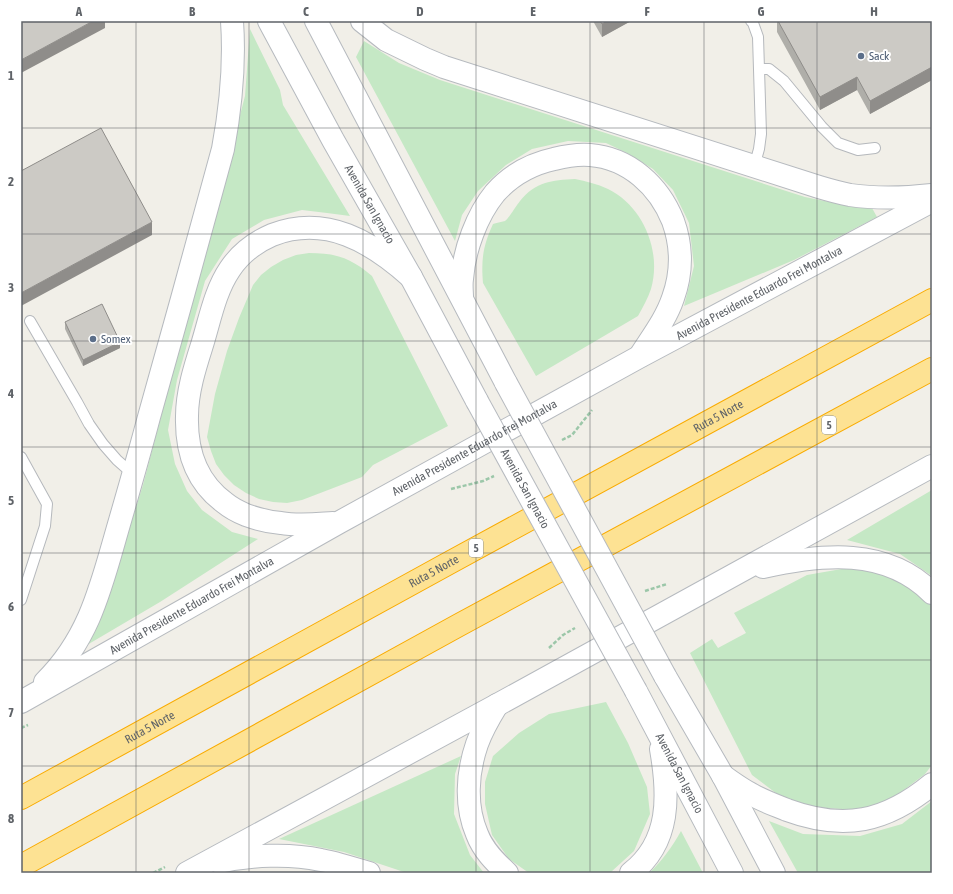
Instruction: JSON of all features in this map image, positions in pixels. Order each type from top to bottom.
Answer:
[{"type":"highway","name":"Ruta 5 Norte","points":[[21,798],[932,300]]},
{"type":"highway","name":"5","points":[[21,866],[459,625],[932,369]]},
{"type":"main road","points":[[26,699],[49,679],[75,646],[91,613],[101,587],[134,475],[223,149],[233,82],[232,21]]},
{"type":"main road","name":"Avenida San Ignacio","points":[[269,21],[411,277],[477,401],[636,691],[732,873]]},
{"type":"main road","points":[[316,21],[506,383],[665,676],[723,776],[774,873]]},
{"type":"main road","points":[[362,21],[386,40],[425,60],[819,187],[850,195],[894,198],[932,195]]},
{"type":"main road","points":[[462,298],[462,280],[470,242],[487,204],[502,187],[518,173],[544,161],[574,155],[590,155],[607,158],[632,170],[653,188],[670,214],[676,229],[679,246],[680,264],[674,298],[668,312],[639,357]]},
{"type":"main road","name":"Avenida Presidente Eduardo Frei Montalva","points":[[26,699],[338,523],[639,357],[932,201]]},
{"type":"main road","points":[[338,523],[283,524],[263,520],[245,515],[217,498],[206,486],[198,473],[191,455],[187,435],[187,414],[195,368],[217,295],[223,281],[241,256],[264,239],[278,233],[295,228],[313,227],[330,229],[364,242],[381,252],[411,277]]},
{"type":"main road","points":[[195,869],[932,466]]},
{"type":"main road","points":[[735,575],[758,568],[806,559],[858,558],[893,566],[909,574],[932,593]]},
{"type":"main road","points":[[497,705],[486,723],[477,743],[469,785],[469,802],[471,819],[477,835],[490,856],[507,873]]},
{"type":"main road","points":[[631,873],[648,856],[663,827],[666,793],[664,764],[659,734]]},
{"type":"main road","points":[[723,776],[751,794],[773,805],[800,815],[835,822],[853,821],[887,813],[919,795],[932,784]]},
{"type":"main road","points":[[195,869],[231,859],[261,856],[320,859],[369,873]]},
{"type":"lane","points":[[751,21],[758,37],[761,134],[759,149],[754,166]]},
{"type":"lane","points":[[759,69],[769,69],[784,81],[822,127],[838,143],[858,150],[875,148]]},
{"type":"lane","points":[[30,321],[89,424],[108,449],[134,475]]},
{"type":"lane","points":[[21,457],[47,504],[45,526],[21,600]]},
{"type":"path","points":[[559,442],[572,435],[592,410]]},
{"type":"path","points":[[446,490],[484,481],[497,474]]},
{"type":"path","points":[[21,728],[28,725]]},
{"type":"green space","points":[[250,29],[280,90],[283,105],[350,216],[302,210],[264,220],[232,239],[205,281],[177,380],[168,430],[175,464],[187,491],[202,510],[232,532],[258,539],[160,602],[87,645],[110,589],[143,485],[245,96]]},
{"type":"green space","points":[[364,41],[399,63],[440,80],[805,197],[854,207],[872,208],[877,217],[794,260],[684,306],[694,266],[689,223],[673,190],[653,169],[627,153],[606,143],[568,141],[532,149],[506,165],[478,191],[462,215],[455,241],[356,57]]},
{"type":"green space","points":[[575,179],[608,189],[631,206],[647,231],[654,260],[654,274],[651,289],[638,316],[536,376],[483,283],[482,267],[484,253],[487,239],[493,224],[505,221],[520,201],[532,190],[551,181]]},
{"type":"green space","points":[[309,253],[327,254],[343,258],[357,265],[372,276],[448,426],[373,465],[362,477],[302,500],[287,503],[273,502],[259,499],[234,485],[216,464],[207,437],[215,394],[227,351],[253,285],[261,275],[283,260],[296,255]]},
{"type":"green space","points":[[932,490],[932,576],[900,554],[847,540]]},
{"type":"green space","points":[[853,567],[898,577],[931,602],[932,765],[925,774],[888,802],[855,810],[813,807],[785,800],[752,775],[690,653],[712,639],[718,648],[746,633],[734,613],[807,575]]},
{"type":"green space","points":[[606,702],[628,743],[647,787],[650,814],[634,851],[611,872],[529,873],[509,859],[492,835],[485,804],[485,782],[493,756],[519,733],[549,714]]},
{"type":"green space","points":[[461,756],[455,774],[454,814],[470,855],[484,873],[407,873],[344,852],[279,839]]},
{"type":"green space","points":[[932,801],[932,873],[798,873],[769,821],[803,834],[860,836],[902,824]]},
{"type":"green space","points":[[681,831],[703,873],[649,873],[666,854]]},
{"type":"building","points":[[21,21],[93,21],[21,60]]},
{"type":"building","points":[[600,21],[607,21],[602,24]]},
{"type":"building","name":"Sack","points":[[778,21],[932,21],[932,67],[870,101],[857,77],[820,97]]},
{"type":"building","points":[[101,128],[152,222],[21,293],[21,171]]},
{"type":"building","name":"Somex","points":[[102,304],[120,342],[83,360],[65,322]]},
{"type":"place","name":"Sack","points":[[861,56]]},
{"type":"place","name":"Somex","points":[[93,339]]}]
